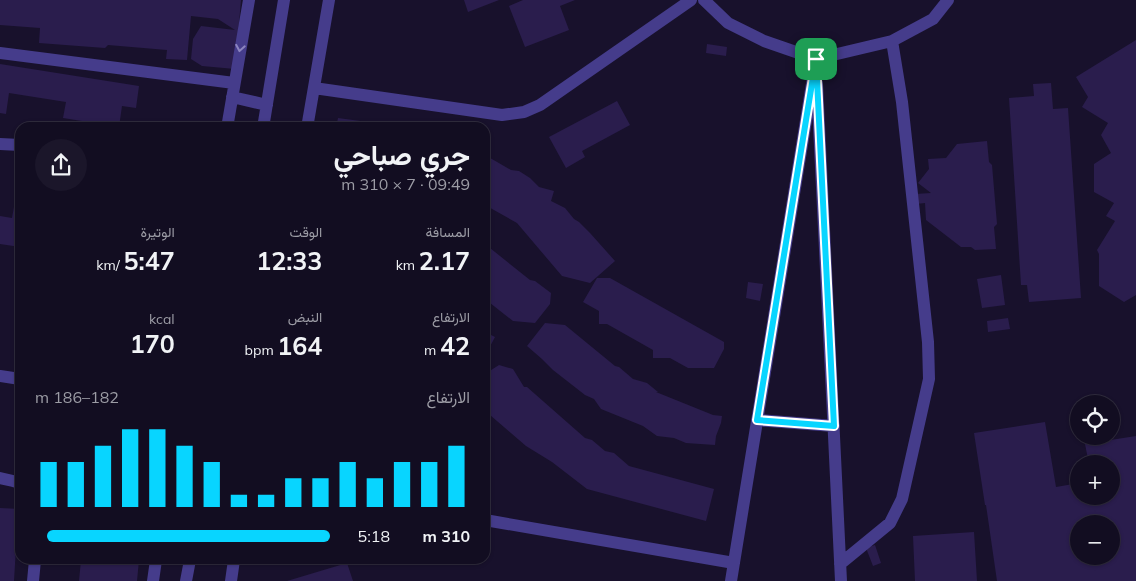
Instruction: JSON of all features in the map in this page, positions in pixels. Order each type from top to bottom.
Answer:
[{"type":"street","points":[[228,122],[249,0]]},
{"type":"street","points":[[264,122],[284,0]]},
{"type":"street","points":[[309,122],[329,0]]},
{"type":"street","points":[[314,88],[502,114],[524,112],[540,105],[691,0]]},
{"type":"street","points":[[704,0],[728,23],[764,41],[816,59],[892,41],[933,19],[948,0]]},
{"type":"street","points":[[840,564],[890,523],[902,499],[929,379],[928,342],[902,102],[892,41]]},
{"type":"street","points":[[0,53],[234,83]]},
{"type":"street","points":[[731,581],[816,59]]},
{"type":"street","points":[[816,59],[841,581]]},
{"type":"street","points":[[232,97],[267,105]]},
{"type":"street","points":[[0,144],[15,145]]},
{"type":"street","points":[[0,376],[15,378]]},
{"type":"street","points":[[757,420],[834,426]]},
{"type":"street","points":[[0,478],[15,481]]},
{"type":"street","points":[[490,521],[734,563]]},
{"type":"street","points":[[32,581],[34,564]]},
{"type":"street","points":[[153,581],[155,564]]},
{"type":"street","points":[[186,581],[189,564]]},
{"type":"street","points":[[231,581],[233,564]]},
{"type":"building","points":[[0,0],[241,0],[235,69],[202,66],[191,59],[193,39],[201,26],[235,30],[218,19],[191,16],[187,60],[166,59],[167,50],[108,45],[105,48],[39,43],[40,28],[0,25]]},
{"type":"building","points":[[464,0],[499,0],[468,12]]},
{"type":"building","points":[[523,0],[575,0],[560,6],[569,30],[525,47],[509,6]]},
{"type":"building","points":[[1136,40],[1136,295],[1124,302],[1099,286],[1099,254],[1097,250],[1115,221],[1106,216],[1114,203],[1094,192],[1094,164],[1111,153],[1101,135],[1108,123],[1082,107],[1088,97],[1076,77]]},
{"type":"building","points":[[707,44],[727,47],[726,56],[706,53]]},
{"type":"building","points":[[0,64],[139,86],[136,108],[122,106],[120,122],[88,122],[63,118],[66,102],[9,93],[6,114],[0,113]]},
{"type":"building","points":[[1051,83],[1053,109],[1068,108],[1081,298],[1029,302],[1027,285],[1021,285],[1009,98],[1034,96],[1033,84]]},
{"type":"building","points":[[617,101],[630,125],[582,151],[585,157],[566,168],[549,137]]},
{"type":"building","points":[[338,118],[368,122],[337,122]]},
{"type":"building","points":[[987,141],[989,162],[992,165],[997,224],[994,227],[996,249],[975,250],[971,247],[961,247],[926,220],[925,203],[916,204],[915,194],[931,193],[918,183],[929,169],[928,159],[946,158],[957,144]]},
{"type":"building","points":[[490,158],[511,170],[519,171],[539,187],[554,191],[551,201],[565,208],[615,261],[590,283],[562,276],[517,223],[490,208]]},
{"type":"building","points":[[15,201],[15,246],[0,244],[0,216],[12,218]]},
{"type":"building","points":[[490,248],[530,280],[535,281],[551,293],[550,304],[535,323],[513,321],[490,303]]},
{"type":"building","points":[[1001,275],[1005,305],[982,308],[977,279]]},
{"type":"building","points":[[597,278],[610,278],[724,342],[724,349],[714,368],[688,368],[670,358],[653,358],[653,350],[607,324],[599,324],[599,311],[583,302]]},
{"type":"building","points":[[748,282],[763,284],[760,301],[746,298]]},
{"type":"building","points":[[1008,318],[1010,329],[988,332],[987,321]]},
{"type":"building","points":[[545,323],[565,325],[615,366],[619,367],[633,379],[647,383],[658,392],[656,392],[713,415],[722,416],[715,445],[686,443],[674,438],[657,436],[643,426],[601,409],[594,399],[585,395],[553,370],[527,346]]},
{"type":"building","points":[[490,334],[495,337],[490,346]]},
{"type":"building","points":[[499,365],[513,369],[524,387],[527,387],[585,438],[592,440],[605,451],[614,453],[629,466],[714,489],[706,521],[587,489],[552,462],[526,446],[490,415],[490,371]]},
{"type":"building","points":[[1045,422],[1056,487],[1070,485],[1070,505],[1120,505],[1120,455],[1087,455],[1085,445],[1120,445],[1120,439],[1136,436],[1136,581],[997,581],[974,433]]},
{"type":"building","points":[[0,508],[15,509],[14,581],[0,581]]},
{"type":"building","points":[[974,532],[977,581],[915,581],[913,536]]},
{"type":"building","points":[[875,545],[881,563],[873,566],[866,548]]},
{"type":"building","points":[[81,564],[139,564],[137,581],[79,581]]},
{"type":"building","points":[[347,564],[353,581],[287,581]]},
{"type":"route","points":[[816,59],[827,279],[834,426],[757,420],[816,59]]}]
